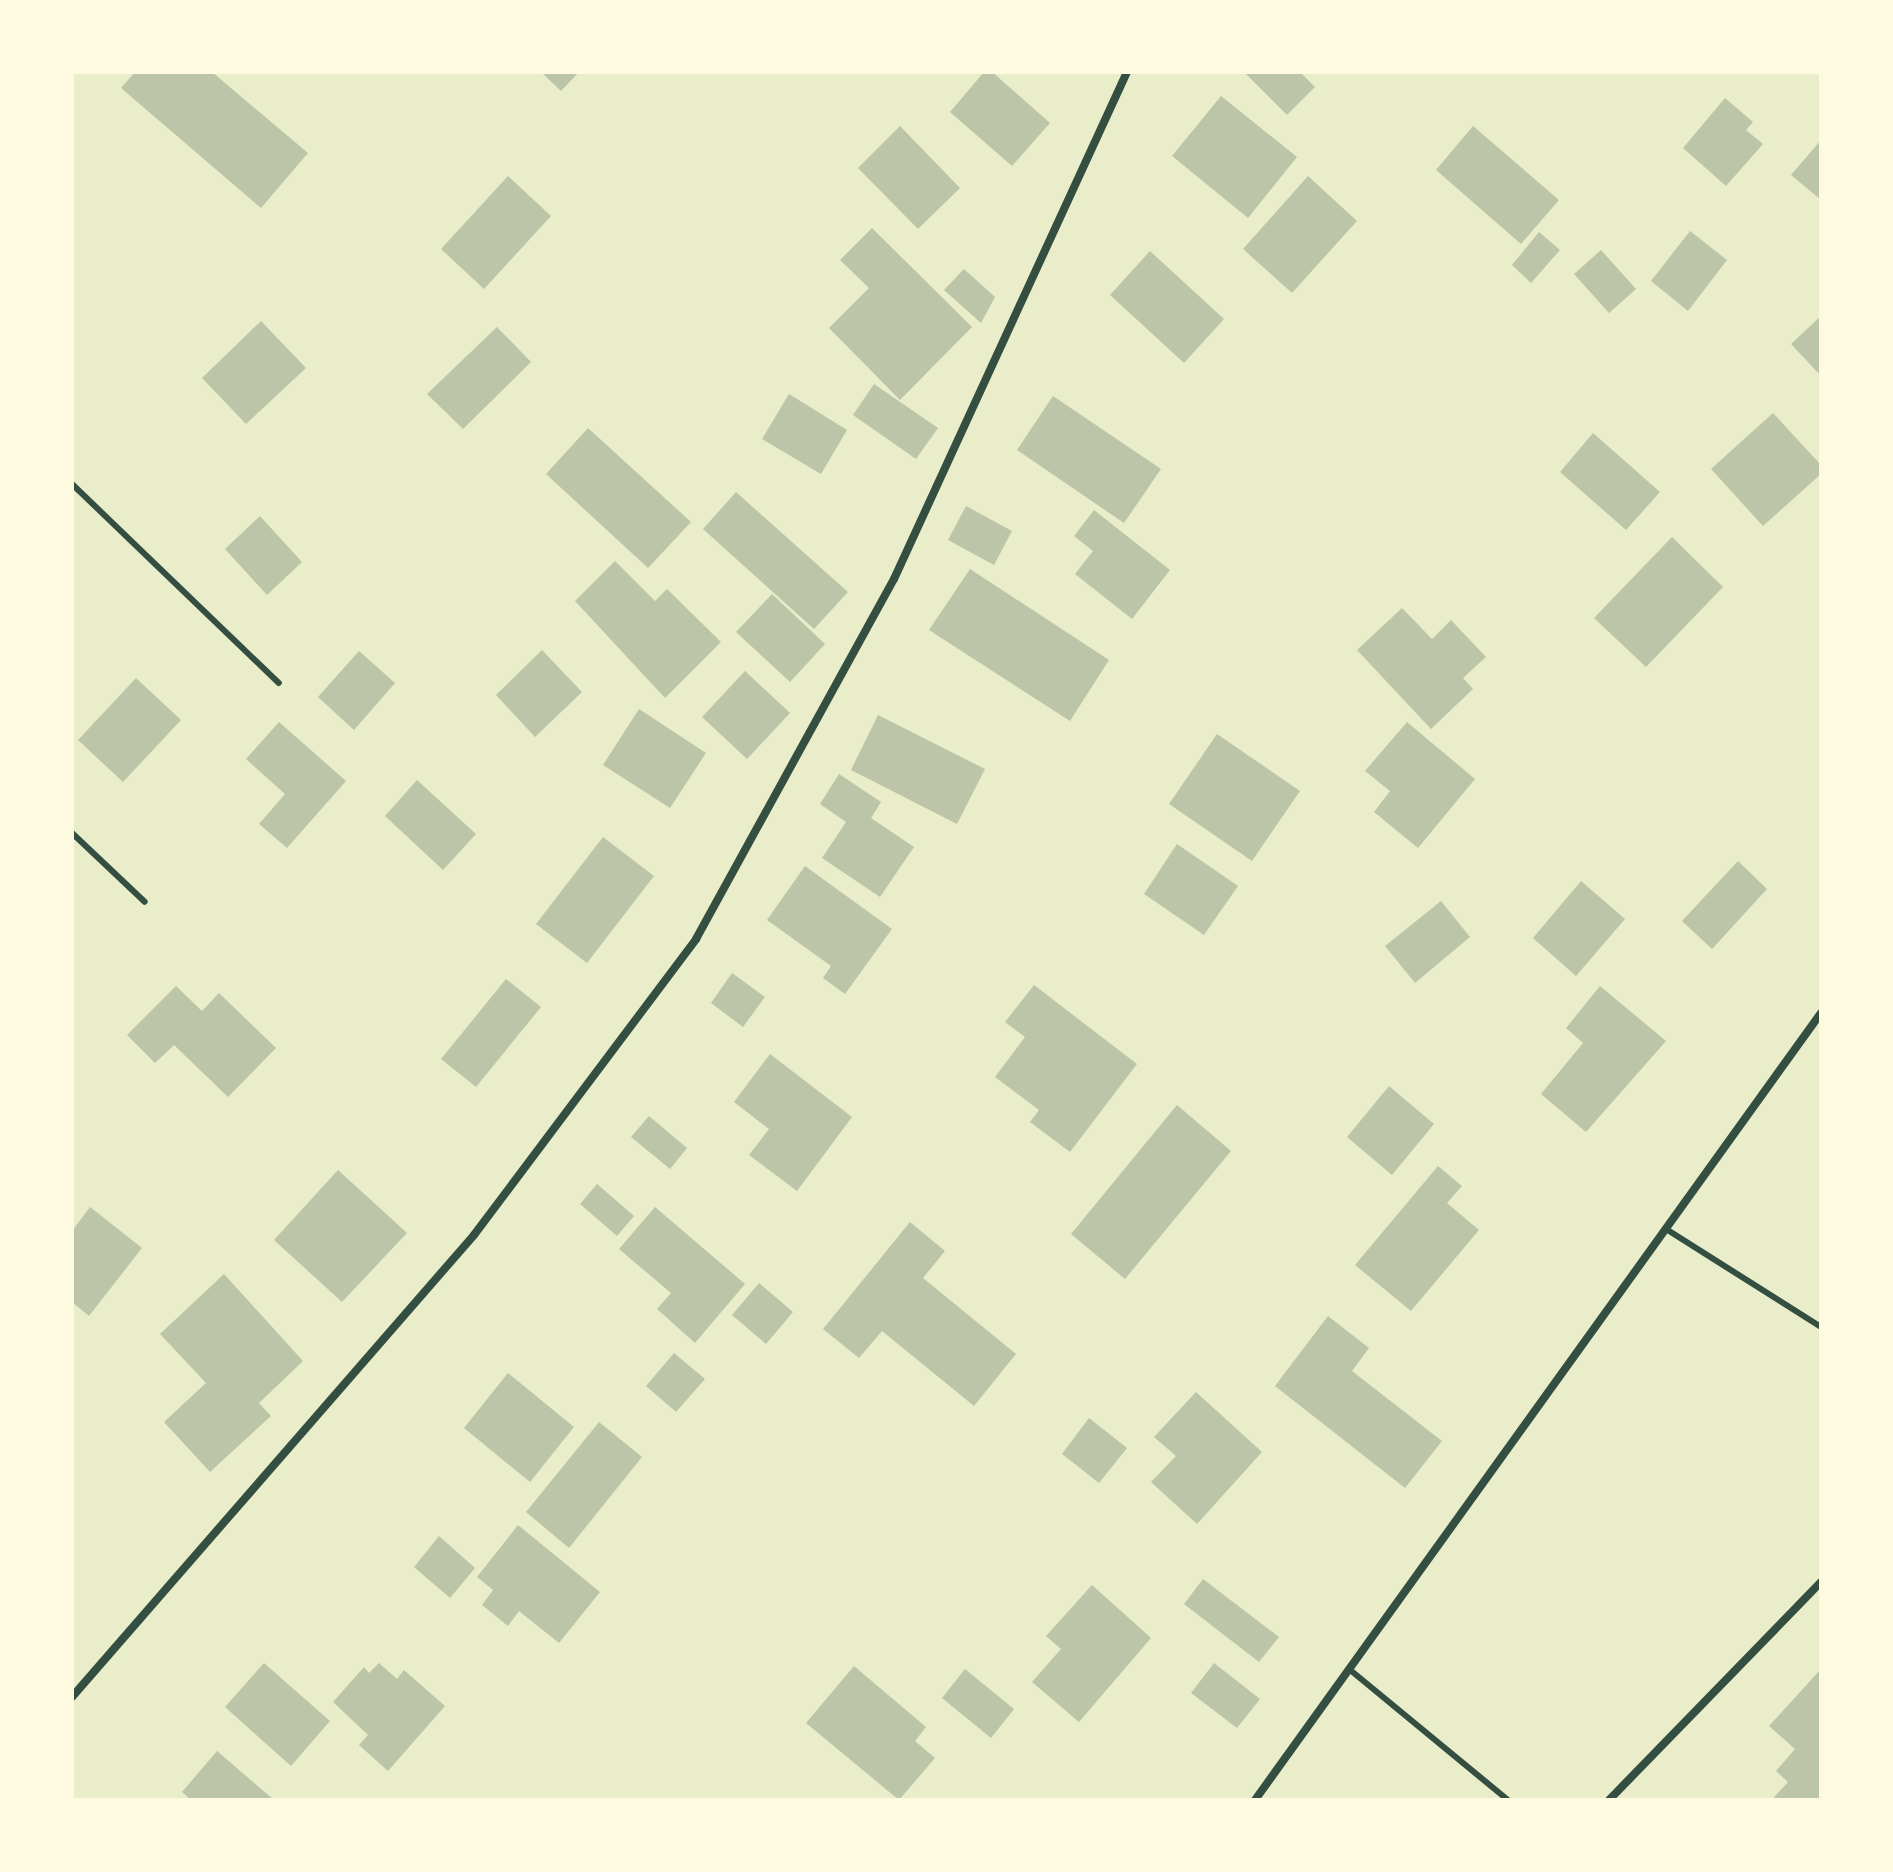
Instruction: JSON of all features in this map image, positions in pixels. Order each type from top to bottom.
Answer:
[{"type":"street","points":[[72,1697],[474,1235],[696,939],[894,579],[1127,72]]},
{"type":"street","points":[[1255,1800],[1821,1013]]},
{"type":"street","points":[[1609,1800],[1821,1582]]},
{"type":"lane","points":[[72,484],[279,683]]},
{"type":"lane","points":[[72,833],[145,902]]},
{"type":"lane","points":[[1666,1229],[1821,1327]]},
{"type":"lane","points":[[1349,1669],[1508,1800]]},
{"type":"building","points":[[135,72],[212,72],[308,153],[261,208],[121,88]]},
{"type":"building","points":[[541,72],[579,72],[561,91]]},
{"type":"building","points":[[984,72],[992,72],[1050,123],[1012,166],[950,112]]},
{"type":"building","points":[[1244,72],[1300,72],[1315,87],[1287,115]]},
{"type":"building","points":[[1221,96],[1297,157],[1248,218],[1172,156]]},
{"type":"building","points":[[1725,98],[1753,122],[1746,130],[1763,144],[1726,186],[1683,148]]},
{"type":"building","points":[[900,126],[960,188],[918,229],[858,168]]},
{"type":"building","points":[[1473,126],[1559,200],[1521,244],[1436,170]]},
{"type":"building","points":[[1821,140],[1821,200],[1791,175]]},
{"type":"building","points":[[508,176],[551,216],[484,289],[441,249]]},
{"type":"building","points":[[1308,176],[1357,221],[1292,293],[1243,249]]},
{"type":"building","points":[[872,228],[972,327],[900,400],[829,328],[869,288],[840,260]]},
{"type":"building","points":[[1690,231],[1727,260],[1688,311],[1651,281]]},
{"type":"building","points":[[1539,232],[1560,250],[1531,283],[1512,265]]},
{"type":"building","points":[[1601,250],[1636,289],[1609,313],[1574,274]]},
{"type":"building","points":[[1150,251],[1224,319],[1184,363],[1110,295]]},
{"type":"building","points":[[964,269],[995,297],[981,323],[944,290]]},
{"type":"building","points":[[1821,316],[1821,376],[1791,344]]},
{"type":"building","points":[[261,321],[306,368],[246,424],[202,378]]},
{"type":"building","points":[[497,327],[531,362],[463,429],[427,394]]},
{"type":"building","points":[[874,384],[938,428],[916,459],[853,415]]},
{"type":"building","points":[[789,394],[847,430],[821,474],[762,439]]},
{"type":"building","points":[[1053,396],[1161,469],[1124,523],[1017,450]]},
{"type":"building","points":[[1773,413],[1821,465],[1821,474],[1763,526],[1711,469]]},
{"type":"building","points":[[588,428],[691,522],[648,568],[546,474]]},
{"type":"building","points":[[1593,433],[1660,492],[1626,530],[1560,472]]},
{"type":"building","points":[[736,492],[848,592],[814,629],[703,529]]},
{"type":"building","points":[[966,506],[1012,531],[994,565],[948,540]]},
{"type":"building","points":[[1094,510],[1170,570],[1132,619],[1075,574],[1093,551],[1074,536]]},
{"type":"building","points":[[260,516],[302,562],[267,595],[225,549]]},
{"type":"building","points":[[1672,537],[1723,587],[1646,667],[1594,618]]},
{"type":"building","points":[[615,561],[655,601],[667,589],[721,642],[665,698],[575,601]]},
{"type":"building","points":[[970,569],[1109,660],[1070,721],[929,630]]},
{"type":"building","points":[[772,594],[825,644],[790,682],[736,632]]},
{"type":"building","points":[[1402,608],[1432,639],[1451,620],[1486,657],[1463,678],[1473,689],[1431,729],[1357,650]]},
{"type":"building","points":[[542,650],[582,692],[535,737],[496,695]]},
{"type":"building","points":[[359,651],[395,683],[354,730],[318,697]]},
{"type":"building","points":[[745,671],[790,713],[747,759],[702,717]]},
{"type":"building","points":[[136,678],[181,720],[123,782],[78,740]]},
{"type":"building","points":[[639,709],[706,753],[670,808],[603,765]]},
{"type":"building","points":[[878,715],[985,769],[957,824],[851,770]]},
{"type":"building","points":[[279,722],[346,781],[287,848],[259,824],[285,794],[246,759]]},
{"type":"building","points":[[1407,722],[1475,779],[1418,848],[1374,812],[1390,791],[1365,771]]},
{"type":"building","points":[[1217,734],[1300,791],[1252,861],[1169,804]]},
{"type":"building","points":[[839,774],[881,802],[871,818],[914,847],[880,897],[822,858],[846,822],[820,804]]},
{"type":"building","points":[[417,780],[476,834],[443,870],[385,816]]},
{"type":"building","points":[[603,837],[654,876],[587,963],[536,924]]},
{"type":"building","points":[[1177,844],[1238,886],[1204,935],[1144,894]]},
{"type":"building","points":[[1738,861],[1767,889],[1712,949],[1682,921]]},
{"type":"building","points":[[805,866],[892,929],[845,994],[823,978],[831,966],[767,920]]},
{"type":"building","points":[[1581,881],[1625,919],[1576,976],[1533,938]]},
{"type":"building","points":[[1441,901],[1470,937],[1415,983],[1385,946]]},
{"type":"building","points":[[732,973],[765,997],[743,1027],[711,1003]]},
{"type":"building","points":[[506,979],[541,1007],[476,1087],[441,1059]]},
{"type":"building","points":[[1034,985],[1137,1064],[1070,1152],[1030,1122],[1039,1110],[995,1077],[1025,1037],[1005,1022]]},
{"type":"building","points":[[176,986],[202,1011],[219,993],[276,1048],[228,1097],[174,1045],[155,1063],[127,1035]]},
{"type":"building","points":[[1600,986],[1666,1041],[1586,1132],[1541,1094],[1583,1043],[1566,1028]]},
{"type":"building","points":[[770,1054],[852,1117],[797,1191],[749,1155],[769,1129],[734,1102]]},
{"type":"building","points":[[1389,1086],[1434,1124],[1392,1175],[1347,1137]]},
{"type":"building","points":[[1177,1105],[1231,1151],[1125,1279],[1071,1234]]},
{"type":"building","points":[[649,1116],[687,1148],[670,1169],[631,1137]]},
{"type":"building","points":[[1438,1166],[1462,1186],[1447,1203],[1479,1230],[1411,1311],[1355,1265]]},
{"type":"building","points":[[338,1170],[407,1233],[342,1302],[274,1240]]},
{"type":"building","points":[[597,1184],[634,1216],[617,1236],[580,1204]]},
{"type":"building","points":[[90,1207],[142,1248],[89,1316],[72,1302],[72,1231]]},
{"type":"building","points":[[655,1207],[745,1284],[695,1343],[657,1309],[671,1293],[619,1249]]},
{"type":"building","points":[[910,1222],[945,1251],[923,1278],[1016,1354],[974,1406],[882,1331],[859,1358],[823,1329]]},
{"type":"building","points":[[224,1274],[303,1361],[259,1403],[271,1416],[210,1472],[164,1422],[206,1383],[160,1334]]},
{"type":"building","points":[[759,1283],[793,1312],[766,1344],[732,1315]]},
{"type":"building","points":[[1328,1316],[1369,1348],[1352,1371],[1442,1441],[1405,1488],[1275,1386]]},
{"type":"building","points":[[674,1353],[705,1379],[676,1412],[646,1386]]},
{"type":"building","points":[[508,1373],[574,1427],[530,1482],[464,1428]]},
{"type":"building","points":[[1196,1392],[1262,1452],[1197,1524],[1151,1482],[1176,1456],[1154,1437]]},
{"type":"building","points":[[1089,1418],[1127,1448],[1099,1483],[1062,1454]]},
{"type":"building","points":[[599,1422],[642,1457],[569,1548],[526,1512]]},
{"type":"building","points":[[518,1525],[600,1592],[559,1643],[519,1611],[508,1626],[482,1605],[493,1590],[477,1577]]},
{"type":"building","points":[[439,1536],[475,1568],[450,1598],[414,1567]]},
{"type":"building","points":[[1203,1579],[1279,1637],[1259,1662],[1184,1604]]},
{"type":"building","points":[[1092,1585],[1151,1638],[1079,1722],[1032,1682],[1061,1649],[1046,1636]]},
{"type":"building","points":[[264,1663],[330,1721],[291,1766],[225,1707]]},
{"type":"building","points":[[379,1663],[397,1679],[404,1670],[445,1706],[388,1771],[359,1745],[368,1735],[333,1702],[364,1667],[369,1673]]},
{"type":"building","points":[[1214,1663],[1260,1699],[1237,1728],[1191,1693]]},
{"type":"building","points":[[854,1666],[926,1727],[915,1741],[935,1758],[899,1800],[806,1723]]},
{"type":"building","points":[[965,1669],[1014,1709],[991,1738],[942,1698]]},
{"type":"building","points":[[1821,1669],[1821,1800],[1778,1800],[1774,1797],[1788,1782],[1776,1771],[1795,1749],[1769,1726]]},
{"type":"building","points":[[217,1751],[274,1800],[191,1800],[182,1792]]}]
